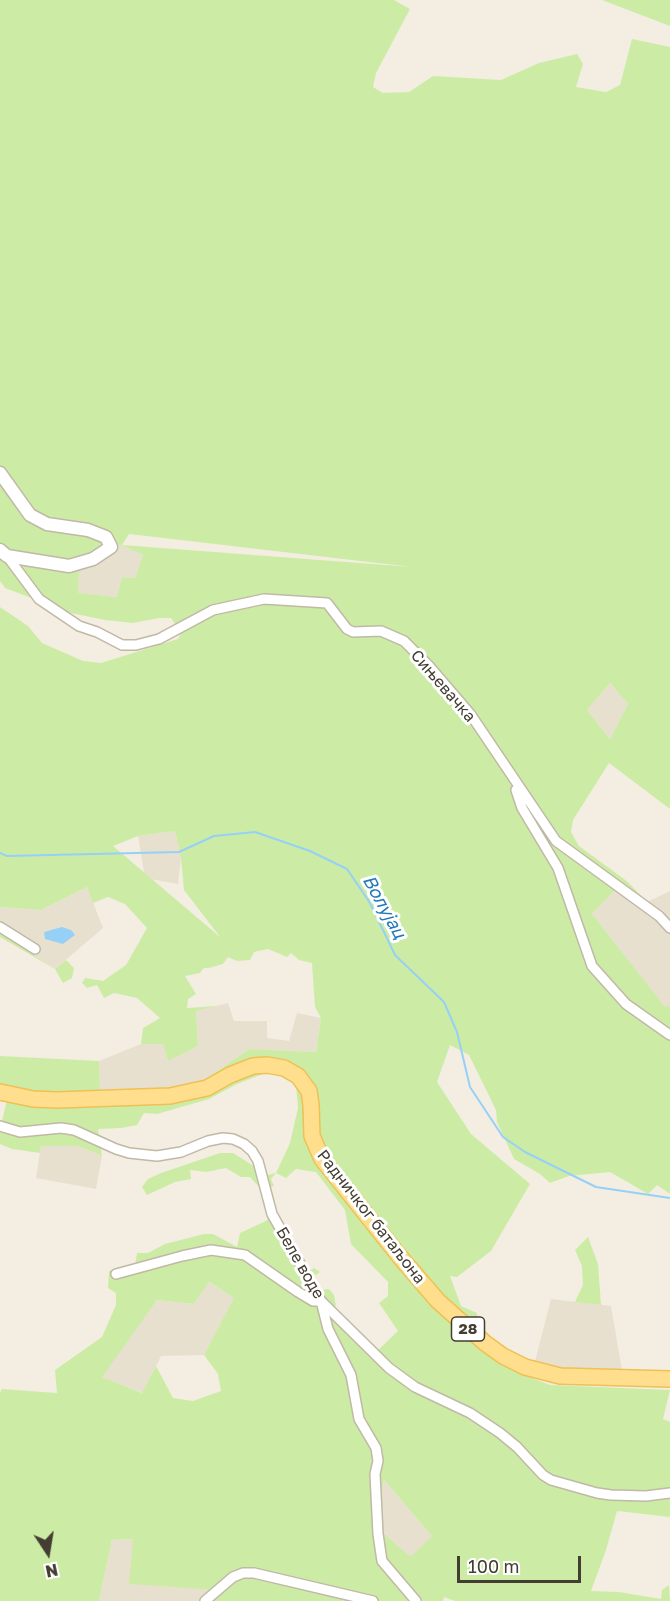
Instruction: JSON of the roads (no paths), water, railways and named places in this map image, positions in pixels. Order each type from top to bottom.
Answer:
[{"type":"main road","name":"Радничког батаљона","points":[[0,1092],[49,1100],[170,1096],[207,1088],[230,1075],[253,1066],[267,1065],[285,1068],[298,1076],[309,1091],[312,1105],[312,1136],[322,1159],[433,1296],[485,1343],[503,1356],[525,1367],[560,1376],[670,1379]]},
{"type":"street","points":[[0,473],[30,515],[47,524],[88,530],[106,537],[111,547],[93,559],[69,566],[4,553]]},
{"type":"street","name":"Сињевачка","points":[[4,553],[39,599],[56,613],[79,626],[128,646],[159,639],[213,610],[264,599],[327,603],[347,629],[353,632],[381,631],[404,640],[471,715],[556,840],[660,916],[670,928]]},
{"type":"street","points":[[513,779],[522,808],[558,868],[592,966],[626,1004],[670,1035]]},
{"type":"street","points":[[0,927],[35,949]]},
{"type":"street","name":"Беле воде","points":[[0,1126],[20,1132],[61,1128],[74,1130],[116,1149],[144,1155],[171,1155],[223,1138],[244,1144],[258,1161],[272,1214],[321,1301],[397,1374],[415,1387],[470,1413],[500,1433],[551,1480],[597,1494],[646,1496],[670,1493]]},
{"type":"street","points":[[116,1274],[211,1250],[245,1255],[298,1292],[314,1301],[321,1301],[328,1329],[351,1375],[359,1419],[376,1448],[378,1534],[382,1561],[416,1601]]},
{"type":"street","points":[[205,1601],[224,1582],[243,1573],[254,1573],[373,1601]]},
{"type":"water","points":[[62,927],[71,930],[75,935],[63,944],[45,939],[44,932]]},
{"type":"waterway","name":"Волујац","points":[[0,853],[7,856],[179,852],[214,836],[255,832],[310,851],[347,869],[370,903],[395,955],[444,1002],[457,1032],[470,1087],[503,1137],[525,1152],[596,1187],[670,1198]]}]
